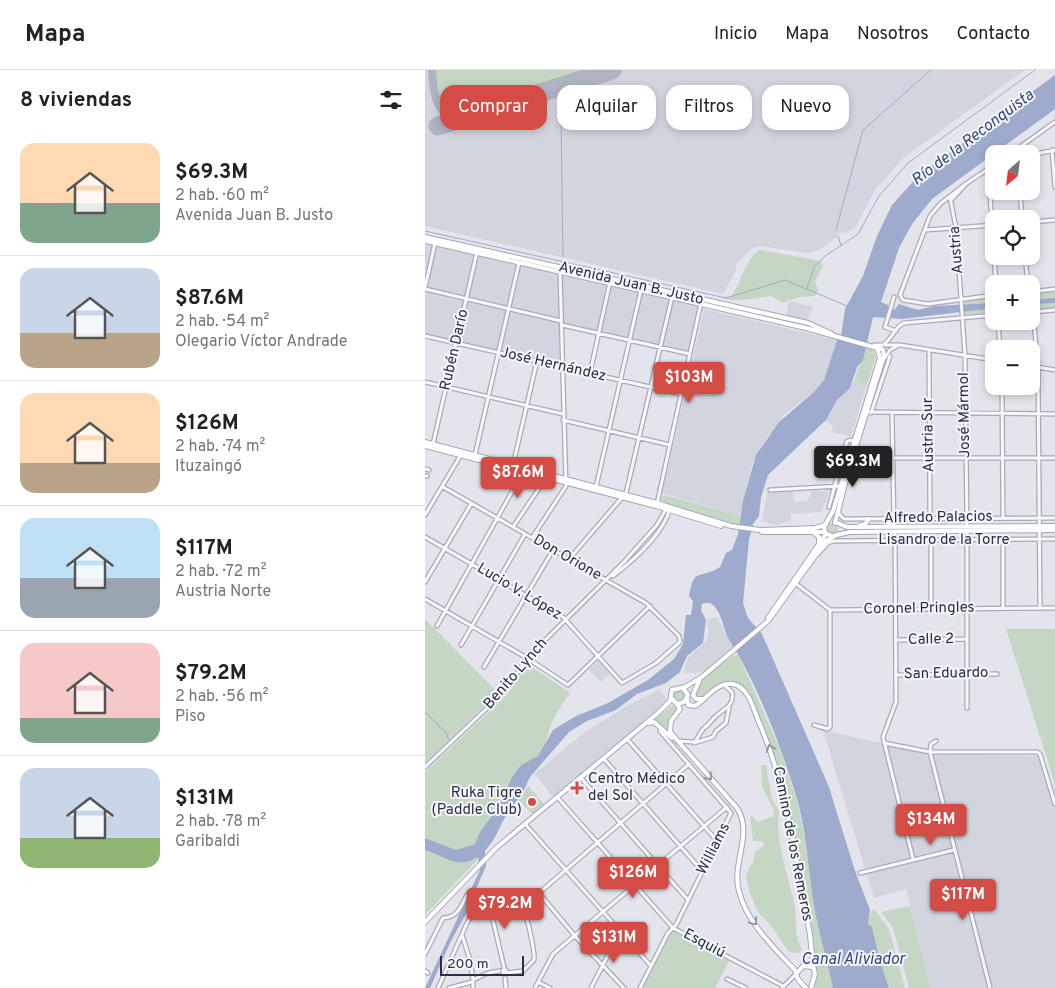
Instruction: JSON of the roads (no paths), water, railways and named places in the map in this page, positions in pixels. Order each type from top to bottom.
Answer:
[{"type":"main road","name":"Avenida Juan B. Justo","points":[[425,239],[672,297],[808,323],[821,327],[835,337],[872,345]]},
{"type":"main road","name":"Avenida Juan B. Justo","points":[[436,241],[519,263],[560,270],[701,302]]},
{"type":"main road","points":[[425,922],[488,856],[658,713],[671,698],[671,692],[674,688],[683,688],[702,677],[761,626],[811,560],[839,531],[836,523],[841,499],[884,359],[883,350],[872,345]]},
{"type":"main road","points":[[794,582],[825,533],[854,440],[867,412],[881,356],[877,348],[872,345]]},
{"type":"main road","points":[[425,444],[475,456],[565,483],[596,488],[745,531],[815,528],[836,523],[858,527],[894,529],[1055,528]]},
{"type":"main road","points":[[462,453],[545,478],[623,496]]},
{"type":"main road","points":[[858,527],[865,524],[869,519]]},
{"type":"main road","points":[[883,519],[894,529]]},
{"type":"main road","points":[[771,530],[825,533],[834,537],[850,532],[894,529]]},
{"type":"main road","points":[[806,531],[815,533],[819,537],[820,541],[816,548]]},
{"type":"main road","points":[[702,677],[693,695],[696,700],[704,699]]},
{"type":"main road","points":[[658,713],[676,703],[682,704],[699,682]]},
{"type":"main road","points":[[683,688],[687,697],[687,703],[692,707],[724,684]]},
{"type":"main road","name":"Camino de los Remeros","points":[[724,684],[734,684],[746,693],[778,770],[811,940],[812,967],[815,974],[811,988]]},
{"type":"main road","points":[[671,698],[680,706],[680,712],[673,719],[669,727],[676,741]]},
{"type":"main road","points":[[646,724],[654,722],[676,741],[741,815],[744,829],[737,873],[740,896],[751,918],[797,973],[801,983],[806,988]]},
{"type":"main road","points":[[797,973],[803,966],[812,967]]},
{"type":"main road","points":[[801,983],[807,984],[813,979]]},
{"type":"street","points":[[1024,145],[1055,122]]},
{"type":"street","points":[[1040,153],[1054,150],[1055,187]]},
{"type":"street","points":[[985,171],[935,210],[927,220],[925,230],[900,290],[900,297],[908,302],[921,304],[961,302],[985,297]]},
{"type":"street","name":"Austria","points":[[951,198],[956,228],[962,312]]},
{"type":"street","points":[[1040,221],[1055,220]]},
{"type":"street","points":[[925,230],[985,226]]},
{"type":"street","points":[[436,241],[425,289],[509,309],[598,334],[690,354]]},
{"type":"street","name":"Rubén Darío","points":[[433,446],[477,252]]},
{"type":"street","points":[[475,456],[519,263]]},
{"type":"street","points":[[531,538],[565,483],[560,270]]},
{"type":"street","points":[[590,373],[610,282]]},
{"type":"street","points":[[596,488],[641,290]]},
{"type":"street","points":[[1040,291],[1055,290]]},
{"type":"street","points":[[569,559],[623,496],[639,438],[672,297]]},
{"type":"street","points":[[894,297],[885,327],[896,331]]},
{"type":"street","points":[[657,505],[701,302]]},
{"type":"street","points":[[1040,311],[1055,310]]},
{"type":"street","name":"José Mármol","points":[[962,312],[965,356],[967,708]]},
{"type":"street","points":[[883,344],[892,338],[903,323],[985,316]]},
{"type":"street","name":"José Hernández","points":[[425,336],[681,394]]},
{"type":"street","points":[[872,345],[900,346],[985,359]]},
{"type":"street","points":[[884,359],[890,350],[900,346]]},
{"type":"street","name":"Austria Sur","points":[[929,351],[930,519]]},
{"type":"street","points":[[890,356],[867,412],[892,414],[1055,414]]},
{"type":"street","points":[[513,467],[537,361]]},
{"type":"street","points":[[1040,367],[1055,370]]},
{"type":"street","points":[[425,382],[563,414]]},
{"type":"street","points":[[1002,395],[1003,518]]},
{"type":"street","points":[[1039,395],[1040,608]]},
{"type":"street","points":[[892,414],[896,706],[885,729],[884,743],[913,859]]},
{"type":"street","points":[[563,420],[670,445]]},
{"type":"street","points":[[829,506],[847,441],[854,440]]},
{"type":"street","points":[[425,515],[427,507],[443,487],[462,453]]},
{"type":"street","points":[[853,458],[1055,458]]},
{"type":"street","points":[[437,626],[523,472]]},
{"type":"street","points":[[513,527],[545,478]]},
{"type":"street","points":[[770,490],[840,486]]},
{"type":"street","name":"Don Orione","points":[[443,487],[650,606],[679,636],[681,640],[660,660],[622,683]]},
{"type":"street","name":"Alfredo Palacios","points":[[841,499],[839,512],[843,519],[1055,518]]},
{"type":"street","points":[[425,582],[471,504]]},
{"type":"street","name":"Benito Lynch","points":[[425,767],[505,691],[527,658],[606,580],[657,525],[668,508]]},
{"type":"street","points":[[461,645],[525,534]]},
{"type":"street","name":"Lucio V. López","points":[[425,537],[566,620],[622,683]]},
{"type":"street","name":"Lisandro de la Torre","points":[[834,537],[895,540],[1055,539]]},
{"type":"street","points":[[931,540],[931,608]]},
{"type":"street","points":[[1003,540],[1003,608]]},
{"type":"street","points":[[484,667],[553,550]]},
{"type":"street","points":[[794,582],[830,610],[830,727],[828,729],[814,725]]},
{"type":"street","points":[[425,599],[527,658],[568,686],[650,606]]},
{"type":"street","name":"Coronel Pringles","points":[[830,610],[1055,608]]},
{"type":"street","name":"Calle 2","points":[[895,640],[967,639]]},
{"type":"street","name":"San Eduardo","points":[[896,675],[997,674]]},
{"type":"street","points":[[676,741],[693,743],[710,739],[716,731],[726,724],[729,707],[733,700],[732,692],[724,684]]},
{"type":"street","points":[[693,743],[702,730],[710,727],[715,718],[729,707]]},
{"type":"street","points":[[710,727],[716,731]]},
{"type":"street","points":[[535,988],[551,956],[727,807],[660,731]]},
{"type":"street","points":[[627,739],[717,842]]},
{"type":"street","points":[[935,741],[931,744],[930,752],[990,988]]},
{"type":"street","points":[[884,743],[930,752],[1039,753],[1055,804]]},
{"type":"street","points":[[604,759],[703,870]]},
{"type":"street","points":[[624,988],[575,936],[539,892],[689,764]]},
{"type":"street","points":[[581,778],[688,900]]},
{"type":"street","name":"Esquiú","points":[[558,798],[673,928],[782,987]]},
{"type":"street","name":"Williams","points":[[640,988],[668,933],[673,928],[688,900],[731,815],[727,807]]},
{"type":"street","points":[[526,825],[651,966]]},
{"type":"street","points":[[860,873],[954,850]]},
{"type":"street","points":[[425,954],[443,918],[453,917],[457,914],[467,895]]},
{"type":"street","points":[[438,988],[479,901],[487,895]]},
{"type":"street","points":[[449,988],[473,981],[484,974],[526,970],[534,960],[526,916],[520,911],[487,895]]},
{"type":"street","points":[[487,895],[505,972],[506,988]]},
{"type":"street","points":[[591,988],[620,932]]},
{"type":"street","points":[[462,935],[470,960],[473,988]]},
{"type":"street","points":[[782,987],[797,973]]},
{"type":"street","points":[[727,979],[745,988]]},
{"type":"street","points":[[789,981],[801,983]]},
{"type":"street","points":[[538,982],[550,988]]},
{"type":"water","points":[[1055,75],[1055,109],[1006,145],[985,145],[985,160],[932,199],[912,224],[899,248],[881,302],[894,310],[899,304],[918,310],[934,306],[985,303],[985,309],[902,319],[873,317],[863,360],[857,367],[850,388],[837,400],[826,420],[768,475],[761,497],[759,516],[753,524],[749,540],[743,603],[748,618],[762,634],[829,787],[854,868],[870,910],[868,924],[872,927],[879,958],[889,988],[833,988],[815,911],[805,836],[793,787],[773,729],[756,690],[728,638],[719,614],[713,605],[708,603],[702,604],[701,610],[706,620],[703,643],[687,656],[680,672],[666,683],[637,694],[616,710],[587,721],[569,732],[530,777],[523,792],[485,851],[486,866],[473,896],[473,901],[451,941],[430,988],[425,988],[480,870],[478,857],[470,861],[457,862],[425,850],[425,838],[456,850],[475,844],[480,832],[498,807],[512,777],[521,765],[538,756],[553,730],[576,716],[608,703],[648,680],[674,659],[683,644],[686,615],[691,615],[693,601],[689,596],[693,581],[699,575],[720,567],[726,553],[732,550],[738,534],[743,501],[756,455],[779,422],[814,392],[824,380],[837,340],[841,336],[845,309],[863,276],[877,236],[892,205],[918,176]]},
{"type":"water","points":[[1055,298],[1055,303],[1040,304],[1040,299]]},
{"type":"waterway","points":[[836,230],[863,130],[931,70]]},
{"type":"waterway","name":"Río de la Reconquista","points":[[807,288],[815,266],[825,256],[858,234],[879,196],[908,163],[1035,70]]},
{"type":"waterway","points":[[561,130],[563,257]]},
{"type":"waterway","points":[[425,231],[726,298],[785,280],[847,306]]},
{"type":"waterway","points":[[838,235],[841,246]]},
{"type":"waterway","points":[[425,712],[446,733],[449,740]]},
{"type":"place","name":"Centro Médico del Sol","points":[[577,788]]},
{"type":"place","name":"Ruka Tigre (Paddle Club)","points":[[532,802]]},
{"type":"water label","name":"Canal Aliviador","points":[[853,960]]}]
